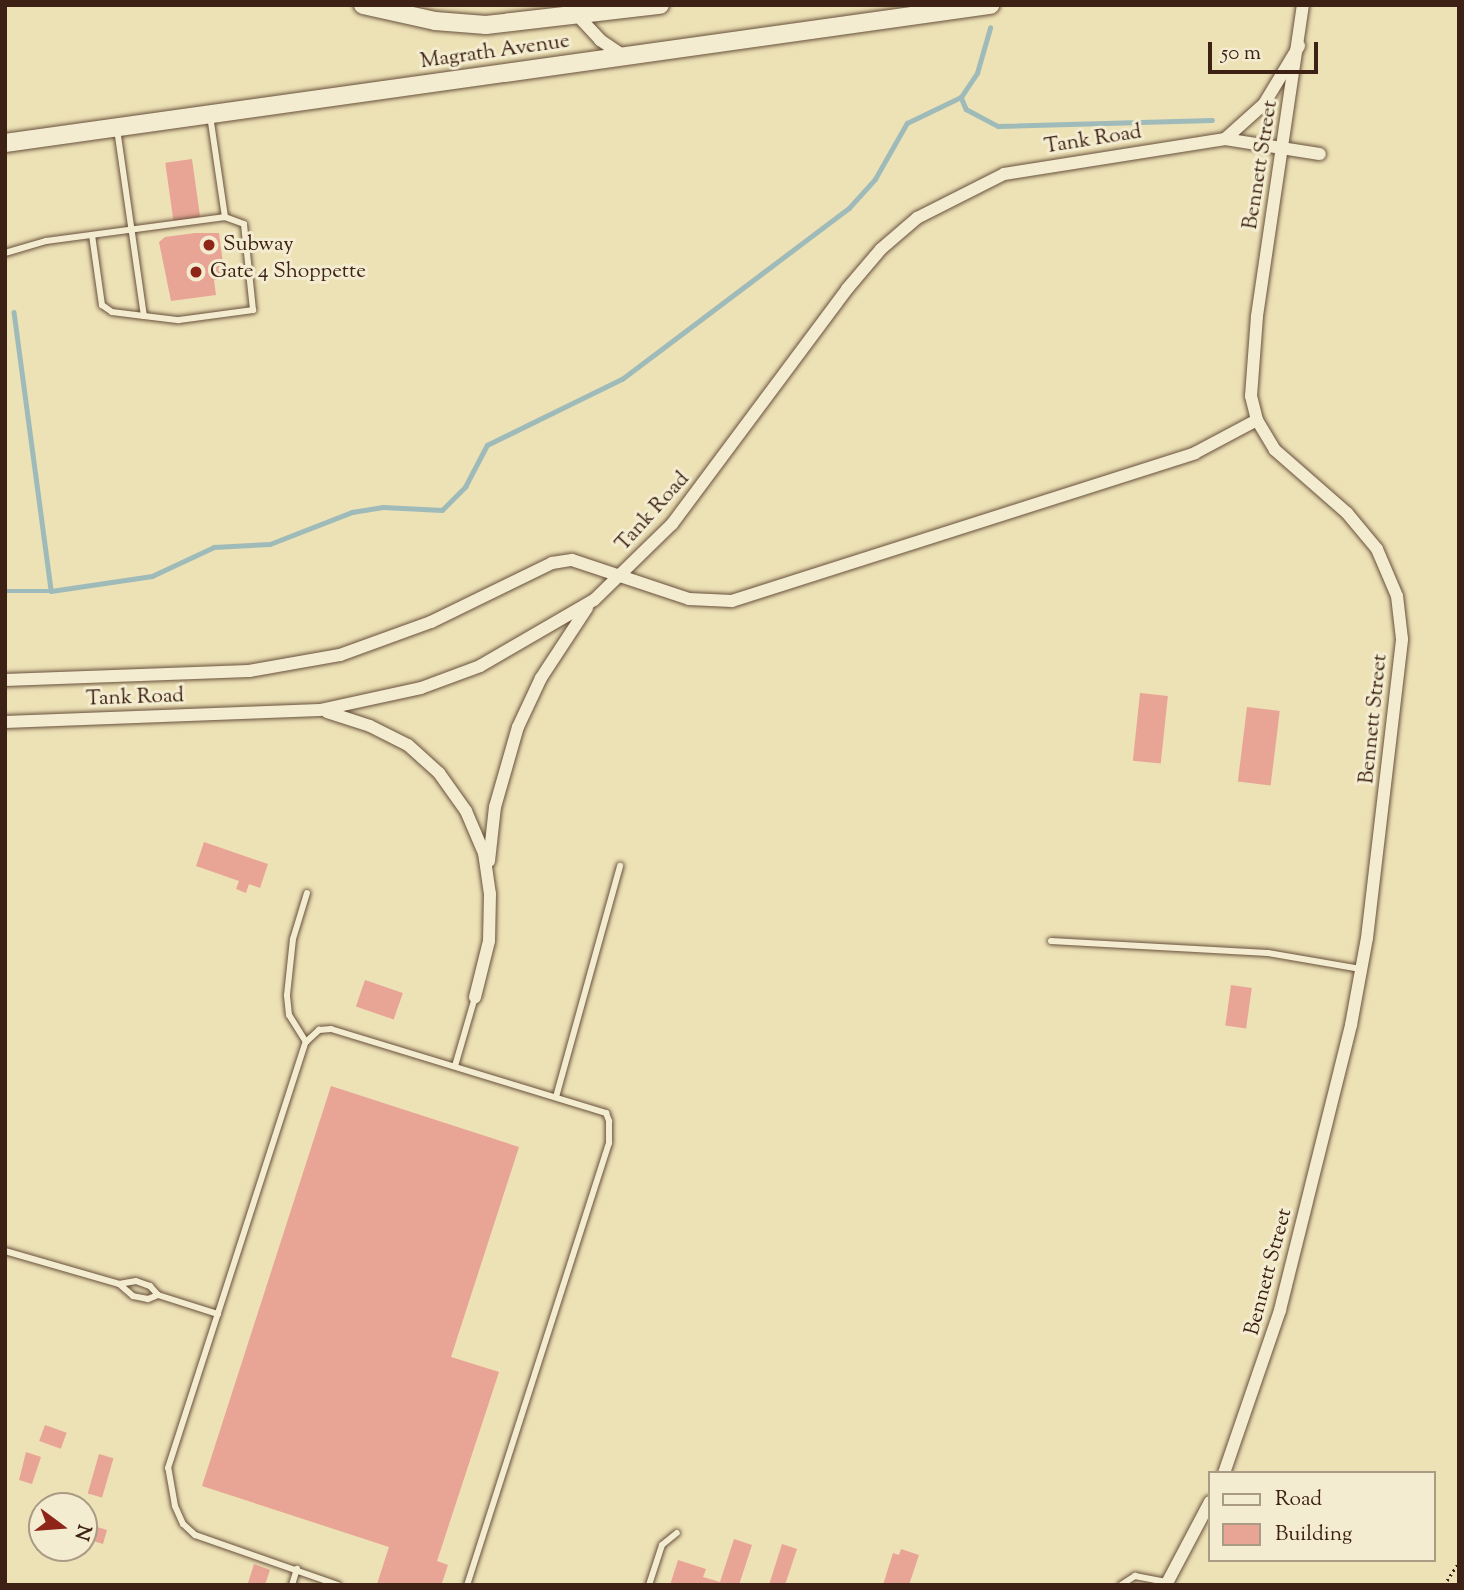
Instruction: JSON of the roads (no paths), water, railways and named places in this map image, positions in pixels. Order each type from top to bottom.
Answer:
[{"type":"main road","points":[[363,5],[435,21],[486,25],[577,11],[660,5]]},
{"type":"main road","name":"Magrath Avenue","points":[[5,143],[990,5]]},
{"type":"street","name":"Bennett Street","points":[[1225,1471],[1280,1310],[1361,969],[1388,774],[1402,639],[1400,613],[1385,565],[1366,533],[1275,450],[1257,421],[1252,370],[1303,5]]},
{"type":"street","points":[[577,11],[625,57]]},
{"type":"street","points":[[1225,139],[1264,104],[1299,46]]},
{"type":"street","name":"Tank Road","points":[[5,722],[320,710],[421,688],[480,666],[594,600],[621,575],[672,524],[712,475],[864,269],[917,218],[951,197],[1004,174],[1225,139],[1320,154]]},
{"type":"street","points":[[5,680],[222,673],[290,666],[385,642],[552,563],[592,563],[689,599],[732,601],[1195,453],[1257,421]]},
{"type":"street","points":[[475,997],[489,941],[488,872],[495,807],[518,727],[541,678],[594,600]]},
{"type":"street","points":[[320,710],[389,735],[439,772],[466,811],[488,872]]},
{"type":"street","points":[[1166,1583],[1208,1506]]},
{"type":"lane","points":[[209,114],[225,218]]},
{"type":"lane","points":[[116,128],[144,316]]},
{"type":"lane","points":[[5,253],[92,235],[225,218],[244,224],[253,310],[179,320],[112,312],[102,305],[92,235]]},
{"type":"lane","points":[[556,1097],[620,866]]},
{"type":"lane","points":[[306,1042],[289,1015],[287,995],[293,939],[307,893]]},
{"type":"lane","points":[[1051,941],[1268,953],[1361,969]]},
{"type":"lane","points":[[455,1066],[475,997]]},
{"type":"lane","points":[[338,1585],[195,1535],[183,1524],[175,1506],[168,1468],[306,1042],[319,1030],[331,1029],[606,1113],[609,1143],[467,1585]]},
{"type":"lane","points":[[5,1251],[119,1284],[136,1281],[150,1286],[158,1295],[218,1314]]},
{"type":"lane","points":[[119,1284],[131,1296],[148,1299],[158,1295]]},
{"type":"lane","points":[[649,1585],[662,1545],[677,1533]]},
{"type":"lane","points":[[292,1585],[297,1569]]},
{"type":"lane","points":[[1121,1585],[1135,1576],[1166,1583]]},
{"type":"waterway","points":[[5,591],[51,591],[152,576],[214,547],[270,544],[352,512],[383,507],[442,510],[465,487],[487,445],[622,379],[849,208],[875,179],[907,123],[961,97],[977,73],[990,28]]},
{"type":"waterway","points":[[961,97],[966,109],[998,126],[1212,120]]},
{"type":"waterway","points":[[14,312],[51,591]]},
{"type":"place","name":"Subway","points":[[209,245]]},
{"type":"place","name":"Gate 4 Shoppette","points":[[196,272]]}]
